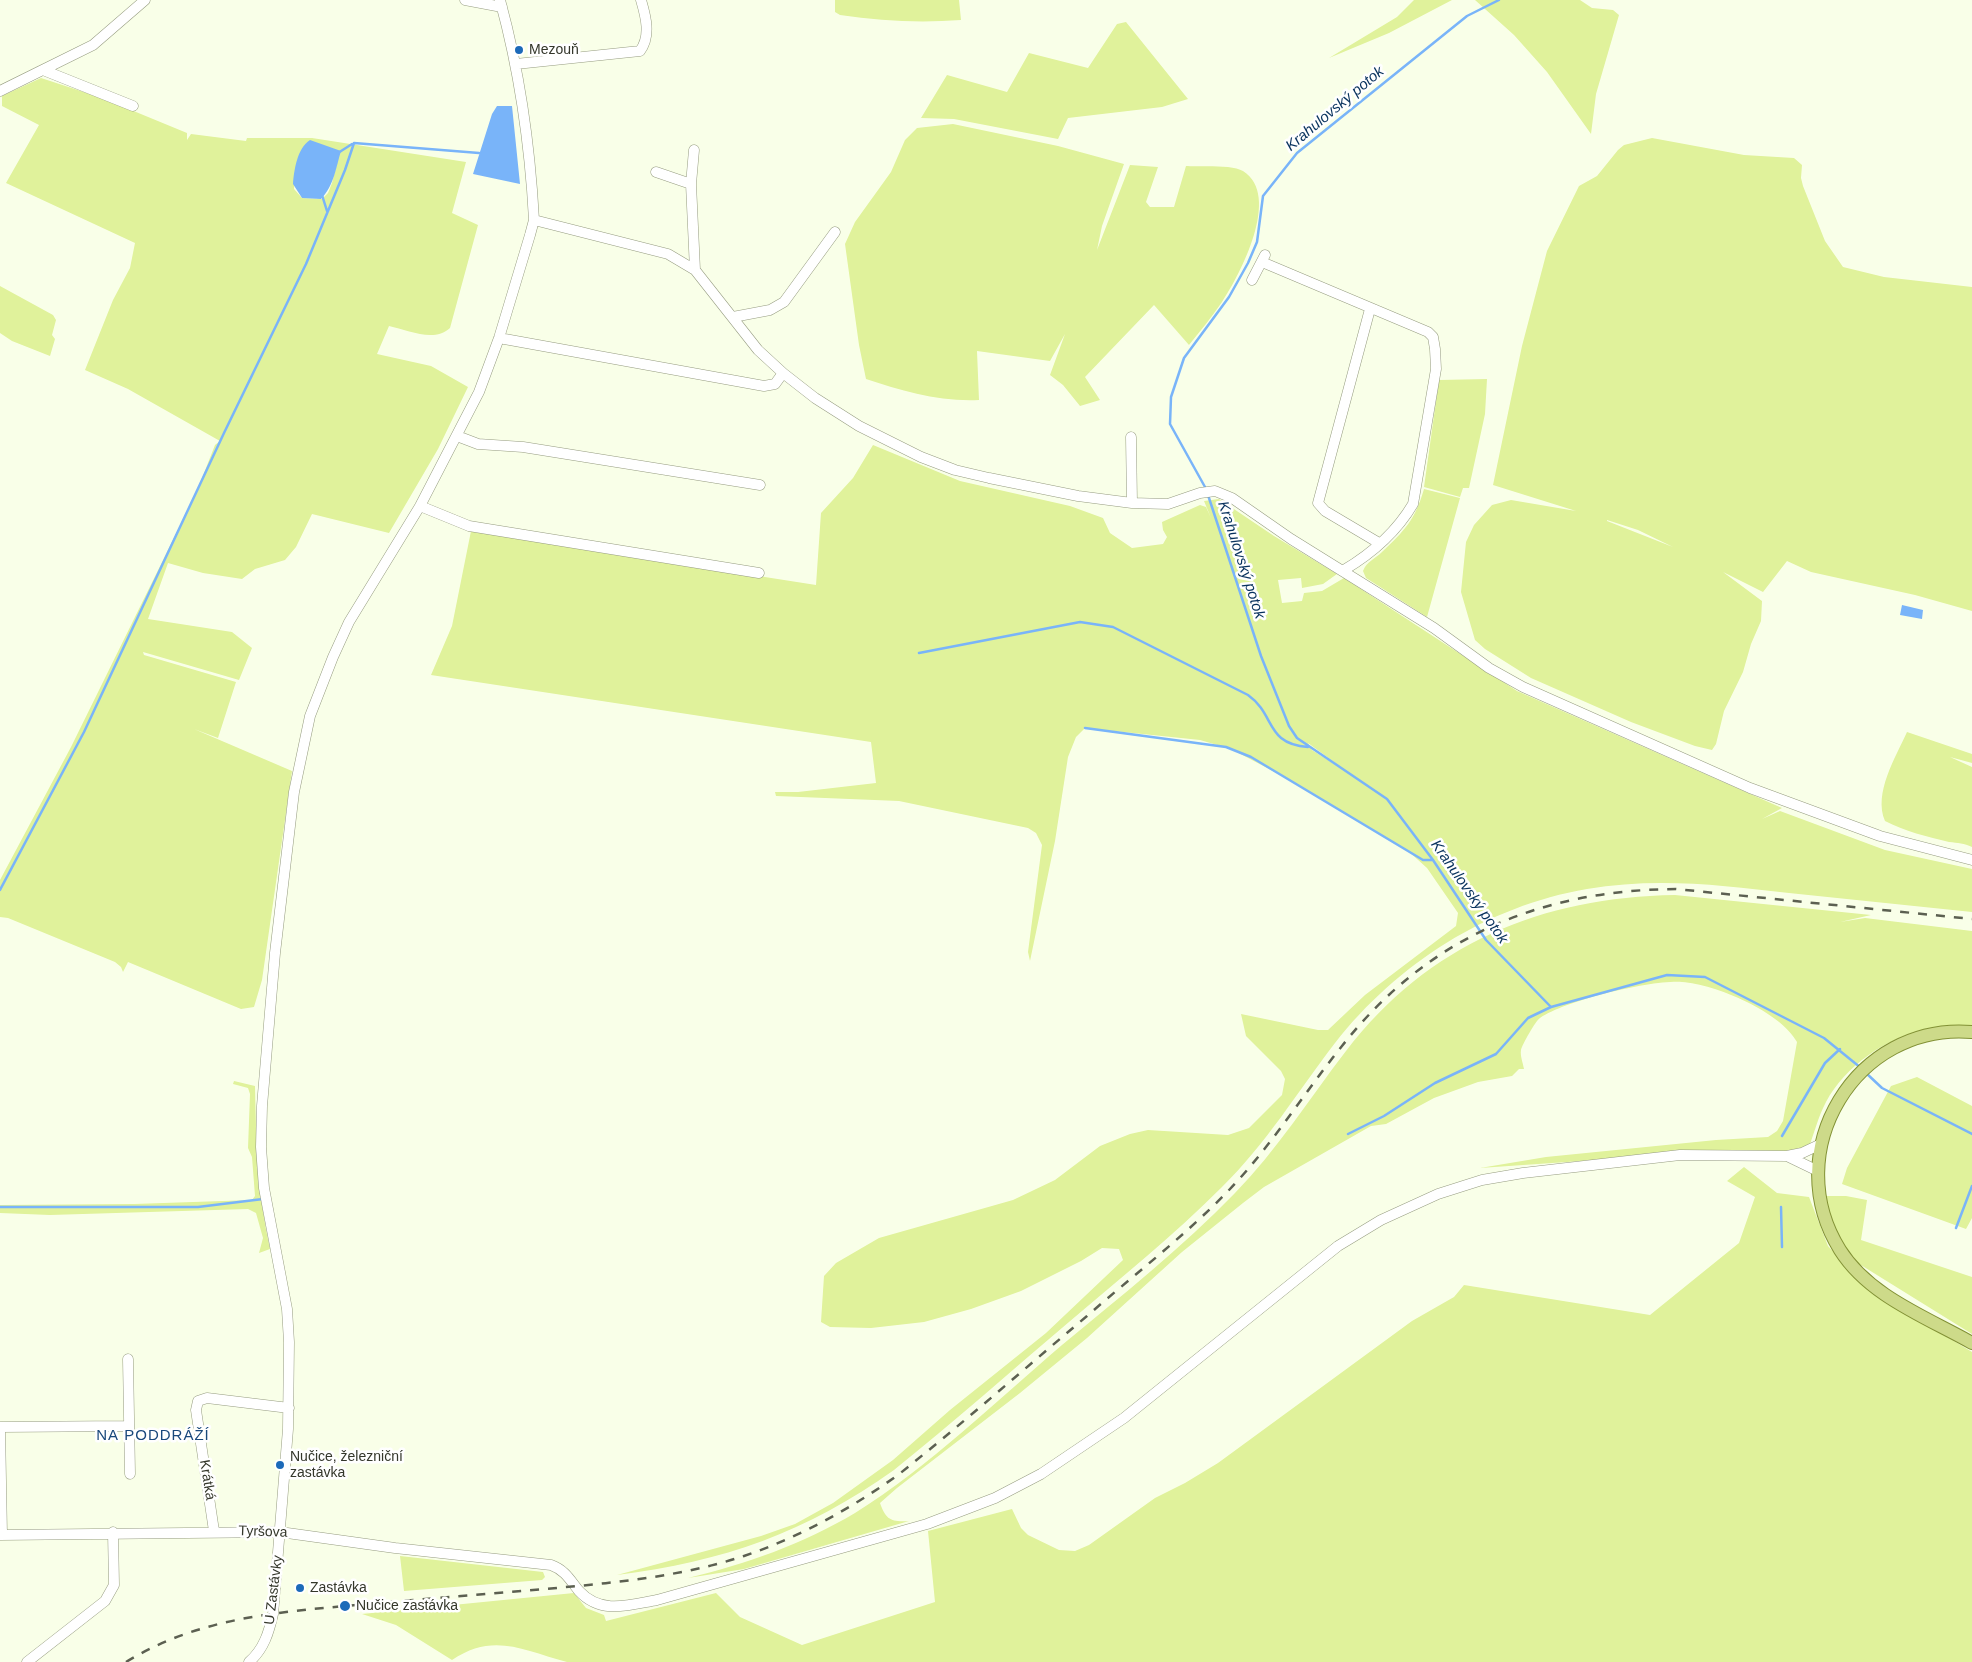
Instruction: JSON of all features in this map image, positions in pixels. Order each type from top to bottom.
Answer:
[{"type":"main road","points":[[1972,1032],[1953,1031],[1924,1035],[1896,1047],[1869,1064],[1858,1075],[1835,1106],[1822,1144],[1818,1171],[1821,1203],[1831,1235],[1852,1267],[1866,1281],[1893,1299],[1972,1343]]},
{"type":"street","points":[[0,91],[93,44],[146,0]]},
{"type":"street","points":[[465,0],[501,3],[516,64],[526,124],[534,220],[668,254],[694,270],[758,350],[815,398],[859,426],[921,457],[955,470],[1078,496],[1132,503],[1168,504],[1200,492],[1215,491],[1232,498],[1291,539],[1344,570],[1434,628],[1489,668],[1523,687],[1759,792],[1880,836],[1972,860]]},
{"type":"street","points":[[516,64],[640,51],[646,43],[647,25],[641,0]]},
{"type":"street","points":[[43,70],[133,106]]},
{"type":"street","points":[[694,150],[692,184],[694,270]]},
{"type":"street","points":[[656,172],[692,184]]},
{"type":"street","name":"U Zastávky","points":[[249,1662],[261,1649],[271,1623],[280,1532],[290,1392],[287,1308],[264,1188],[261,1147],[262,1106],[275,953],[293,801],[310,716],[333,657],[349,622],[420,506],[479,392],[499,338],[534,220]]},
{"type":"street","points":[[733,317],[770,310],[784,302],[835,232]]},
{"type":"street","points":[[1252,280],[1263,259],[1370,309],[1428,332],[1433,337],[1436,349],[1434,377],[1413,504],[1406,516],[1379,543],[1362,559],[1344,570]]},
{"type":"street","points":[[1370,309],[1318,503],[1325,511],[1379,543]]},
{"type":"street","points":[[499,338],[764,386],[775,384],[783,373]]},
{"type":"street","points":[[457,436],[478,444],[523,447],[760,485]]},
{"type":"street","points":[[1131,437],[1132,503]]},
{"type":"street","points":[[420,506],[469,526],[759,573]]},
{"type":"street","points":[[1787,1156],[1802,1153],[1822,1144]]},
{"type":"street","name":"Tyršova","points":[[1,1535],[114,1532],[280,1532],[558,1568],[565,1572],[580,1592],[594,1603],[604,1606],[623,1607],[774,1568],[927,1524],[996,1498],[1042,1474],[1124,1418],[1338,1246],[1381,1220],[1438,1194],[1482,1180],[1523,1173],[1680,1155],[1787,1156]]},
{"type":"street","points":[[1787,1156],[1818,1171]]},
{"type":"street","points":[[128,1359],[130,1474]]},
{"type":"street","name":"Krátká","points":[[214,1531],[196,1410],[198,1401],[207,1398],[289,1408]]},
{"type":"street","points":[[1,1535],[0,1427],[128,1426]]},
{"type":"street","points":[[27,1662],[105,1601],[114,1586],[114,1532]]},
{"type":"green space","points":[[835,0],[959,0],[961,20],[900,21],[840,15],[835,12]]},
{"type":"green space","points":[[1414,0],[1452,0],[1389,33],[1329,58],[1397,17]]},
{"type":"green space","points":[[1475,0],[1580,0],[1592,8],[1613,10],[1619,15],[1596,94],[1591,134],[1547,72],[1514,35]]},
{"type":"green space","points":[[1126,22],[1188,99],[1162,107],[1068,118],[1058,139],[954,119],[921,118],[947,75],[1007,92],[1029,53],[1088,68],[1117,24]]},
{"type":"green space","points":[[41,78],[102,98],[187,133],[187,140],[191,134],[246,141],[247,138],[312,138],[466,162],[452,213],[478,225],[450,328],[436,335],[429,335],[389,326],[377,354],[431,366],[468,387],[438,449],[389,533],[312,514],[296,547],[285,560],[255,569],[242,579],[203,573],[168,563],[148,619],[232,632],[252,648],[239,680],[143,652],[144,655],[236,682],[218,738],[194,729],[292,771],[262,980],[254,1007],[241,1009],[128,962],[123,972],[121,967],[115,962],[8,918],[0,917],[0,880],[71,747],[197,491],[215,445],[220,441],[128,389],[85,370],[113,300],[130,268],[135,243],[6,183],[39,125],[2,106],[2,96]],"holes":[[[340,151],[328,193],[322,199],[302,198],[294,189],[295,171]]]},
{"type":"green space","points":[[953,124],[1058,146],[1124,164],[1102,226],[1097,250],[1130,165],[1158,167],[1146,202],[1150,207],[1174,207],[1186,166],[1231,167],[1243,171],[1254,182],[1259,198],[1254,235],[1247,255],[1230,290],[1189,345],[1154,305],[1085,377],[1100,400],[1080,406],[1063,385],[1050,375],[1065,334],[1050,361],[977,351],[979,400],[936,397],[866,379],[859,345],[845,244],[855,222],[891,172],[905,140],[917,128]]},
{"type":"green space","points":[[1652,138],[1744,155],[1794,158],[1802,165],[1801,178],[1803,186],[1825,241],[1843,267],[1884,277],[1972,287],[1972,611],[1915,595],[1811,572],[1787,561],[1763,592],[1723,572],[1762,601],[1761,621],[1751,644],[1743,672],[1724,711],[1716,744],[1712,750],[1695,746],[1631,722],[1531,678],[1485,649],[1475,640],[1461,592],[1466,542],[1474,525],[1492,505],[1511,500],[1576,511],[1493,485],[1522,346],[1547,251],[1579,186],[1597,176],[1624,145]],"holes":[[[1607,520],[1638,530],[1673,547]]]},
{"type":"green space","points":[[0,286],[53,315],[56,320],[52,335],[55,339],[50,356],[12,341],[0,333]]},
{"type":"green space","points":[[1487,379],[1485,414],[1469,488],[1463,488],[1460,497],[1424,487],[1439,380]]},
{"type":"green space","points":[[873,445],[960,481],[1070,506],[1103,518],[1110,533],[1132,548],[1163,544],[1167,537],[1163,530],[1162,522],[1200,505],[1206,507],[1211,518],[1204,501],[1219,499],[1274,536],[1337,574],[1323,584],[1302,588],[1301,578],[1278,580],[1282,603],[1302,601],[1304,593],[1322,591],[1344,578],[1517,691],[1782,808],[1762,819],[1780,811],[1885,850],[1972,869],[1972,912],[1714,885],[1638,883],[1612,885],[1550,897],[1514,909],[1480,924],[1416,964],[1386,988],[1335,1043],[1253,1153],[1222,1187],[1147,1256],[894,1470],[829,1511],[763,1541],[693,1562],[617,1575],[761,1536],[795,1524],[833,1503],[893,1460],[950,1410],[1046,1333],[1123,1260],[1119,1249],[1102,1248],[1081,1261],[1021,1291],[971,1309],[924,1322],[871,1328],[830,1327],[821,1322],[824,1276],[836,1263],[879,1238],[1013,1200],[1055,1180],[1100,1146],[1130,1134],[1148,1130],[1228,1135],[1249,1128],[1282,1095],[1285,1079],[1281,1071],[1246,1036],[1241,1014],[1318,1030],[1328,1030],[1365,995],[1456,926],[1458,913],[1427,868],[1407,850],[1290,780],[1231,749],[1200,740],[1085,728],[1076,737],[1068,757],[1055,841],[1030,961],[1028,952],[1042,845],[1036,833],[1028,828],[899,801],[776,796],[775,792],[798,792],[876,783],[871,742],[431,675],[452,626],[471,531],[816,585],[821,513],[853,478]],"holes":[[[1308,743],[1353,776],[1312,750]]]},
{"type":"green space","points":[[1424,489],[1460,498],[1427,617],[1366,578],[1363,571],[1369,562],[1403,531],[1417,509]]},
{"type":"green space","points":[[1907,732],[1972,754],[1972,763],[1950,757],[1972,767],[1972,847],[1916,833],[1885,821],[1882,810],[1884,787],[1887,775]]},
{"type":"green space","points":[[1675,895],[1871,915],[1840,922],[1865,918],[1972,931],[1972,1026],[1943,1026],[1911,1033],[1868,1055],[1855,1065],[1834,1089],[1826,1102],[1808,1150],[1639,1157],[1480,1168],[1546,1157],[1716,1140],[1768,1137],[1777,1131],[1783,1121],[1797,1042],[1777,1020],[1762,1010],[1712,988],[1682,982],[1650,984],[1609,992],[1569,1004],[1540,1018],[1532,1028],[1521,1050],[1524,1069],[1519,1069],[1512,1076],[1478,1082],[1434,1098],[1386,1124],[1371,1126],[1264,1187],[1243,1203],[1182,1252],[1087,1338],[880,1503],[890,1519],[909,1521],[744,1569],[688,1578],[774,1552],[835,1524],[883,1495],[962,1433],[1062,1345],[1151,1271],[1215,1213],[1265,1159],[1346,1051],[1378,1014],[1413,982],[1451,955],[1491,934],[1534,917],[1579,905],[1626,898]]},
{"type":"green space","points":[[1917,1077],[1972,1106],[1972,1218],[1966,1229],[1842,1184],[1847,1168],[1891,1086]]},
{"type":"green space","points":[[234,1081],[255,1086],[258,1168],[270,1249],[259,1253],[263,1238],[256,1213],[248,1209],[50,1215],[0,1213],[0,1205],[134,1204],[252,1200],[255,1196],[252,1157],[248,1148],[250,1094],[248,1088],[233,1084]]},
{"type":"green space","points":[[1744,1167],[1777,1193],[1809,1197],[1828,1246],[1867,1288],[1972,1352],[1972,1662],[567,1662],[522,1649],[495,1645],[481,1647],[452,1660],[396,1625],[362,1614],[574,1593],[586,1608],[604,1615],[606,1621],[716,1593],[740,1617],[802,1645],[935,1602],[928,1531],[1012,1509],[1021,1528],[1028,1535],[1059,1550],[1075,1551],[1089,1545],[1155,1498],[1218,1463],[1412,1321],[1454,1297],[1464,1285],[1650,1315],[1739,1243],[1755,1197],[1727,1181]]},
{"type":"green space","points":[[1823,1196],[1846,1196],[1867,1200],[1861,1240],[1972,1277],[1972,1334],[1856,1262],[1831,1227]]},
{"type":"green space","points":[[400,1556],[543,1572],[545,1577],[542,1580],[404,1591]]},
{"type":"water","points":[[497,106],[512,106],[520,184],[473,174],[492,114]]},
{"type":"water","points":[[310,140],[341,151],[332,182],[321,199],[302,198],[293,184],[295,166],[299,154]]},
{"type":"water","points":[[1902,605],[1923,610],[1922,619],[1900,615]]},
{"type":"waterway","name":"Krahulovský potok","points":[[1205,487],[1170,424],[1171,397],[1184,358],[1229,297],[1248,263],[1257,242],[1263,196],[1297,153],[1467,16],[1499,0]]},
{"type":"waterway","points":[[0,890],[84,732],[224,433],[306,264],[345,170],[354,143],[479,153]]},
{"type":"waterway","points":[[338,153],[352,144]]},
{"type":"waterway","points":[[322,195],[327,211]]},
{"type":"waterway","name":"Krahulovský potok","points":[[1208,495],[1261,656],[1289,726],[1297,738],[1387,799],[1433,860],[1486,940],[1551,1007],[1667,975],[1705,977],[1824,1038],[1861,1068]]},
{"type":"waterway","points":[[919,653],[1080,622],[1113,627],[1248,695],[1257,703],[1278,735],[1294,745],[1308,747]]},
{"type":"waterway","points":[[1085,728],[1226,747],[1251,757],[1423,860],[1432,860]]},
{"type":"waterway","points":[[1348,1134],[1384,1116],[1435,1083],[1496,1054],[1528,1018],[1551,1007]]},
{"type":"waterway","points":[[1782,1136],[1825,1063],[1840,1049]]},
{"type":"waterway","name":"Krahulovský potok","points":[[1866,1073],[1882,1088],[1972,1134]]},
{"type":"waterway","points":[[1956,1228],[1972,1186]]},
{"type":"waterway","points":[[0,1207],[198,1207],[263,1199]]},
{"type":"waterway","points":[[1781,1207],[1782,1247]]},
{"type":"railway","points":[[126,1662],[154,1647],[183,1635],[213,1626],[273,1614],[595,1584],[671,1574],[744,1556],[785,1540],[824,1521],[898,1475],[1178,1238],[1213,1206],[1245,1172],[1274,1137],[1342,1046],[1375,1008],[1411,976],[1449,949],[1490,927],[1533,911],[1578,899],[1626,892],[1676,889],[1972,919]]},
{"type":"place","name":"Mezouň","points":[[519,50]]},
{"type":"place","name":"Nučice, železniční zastávka","points":[[280,1465]]},
{"type":"place","name":"Zastávka","points":[[300,1588]]},
{"type":"place","name":"Nučice zastávka","points":[[345,1606]]},
{"type":"district","name":"NA PODDRÁŽÍ","points":[[153,1436]]}]
